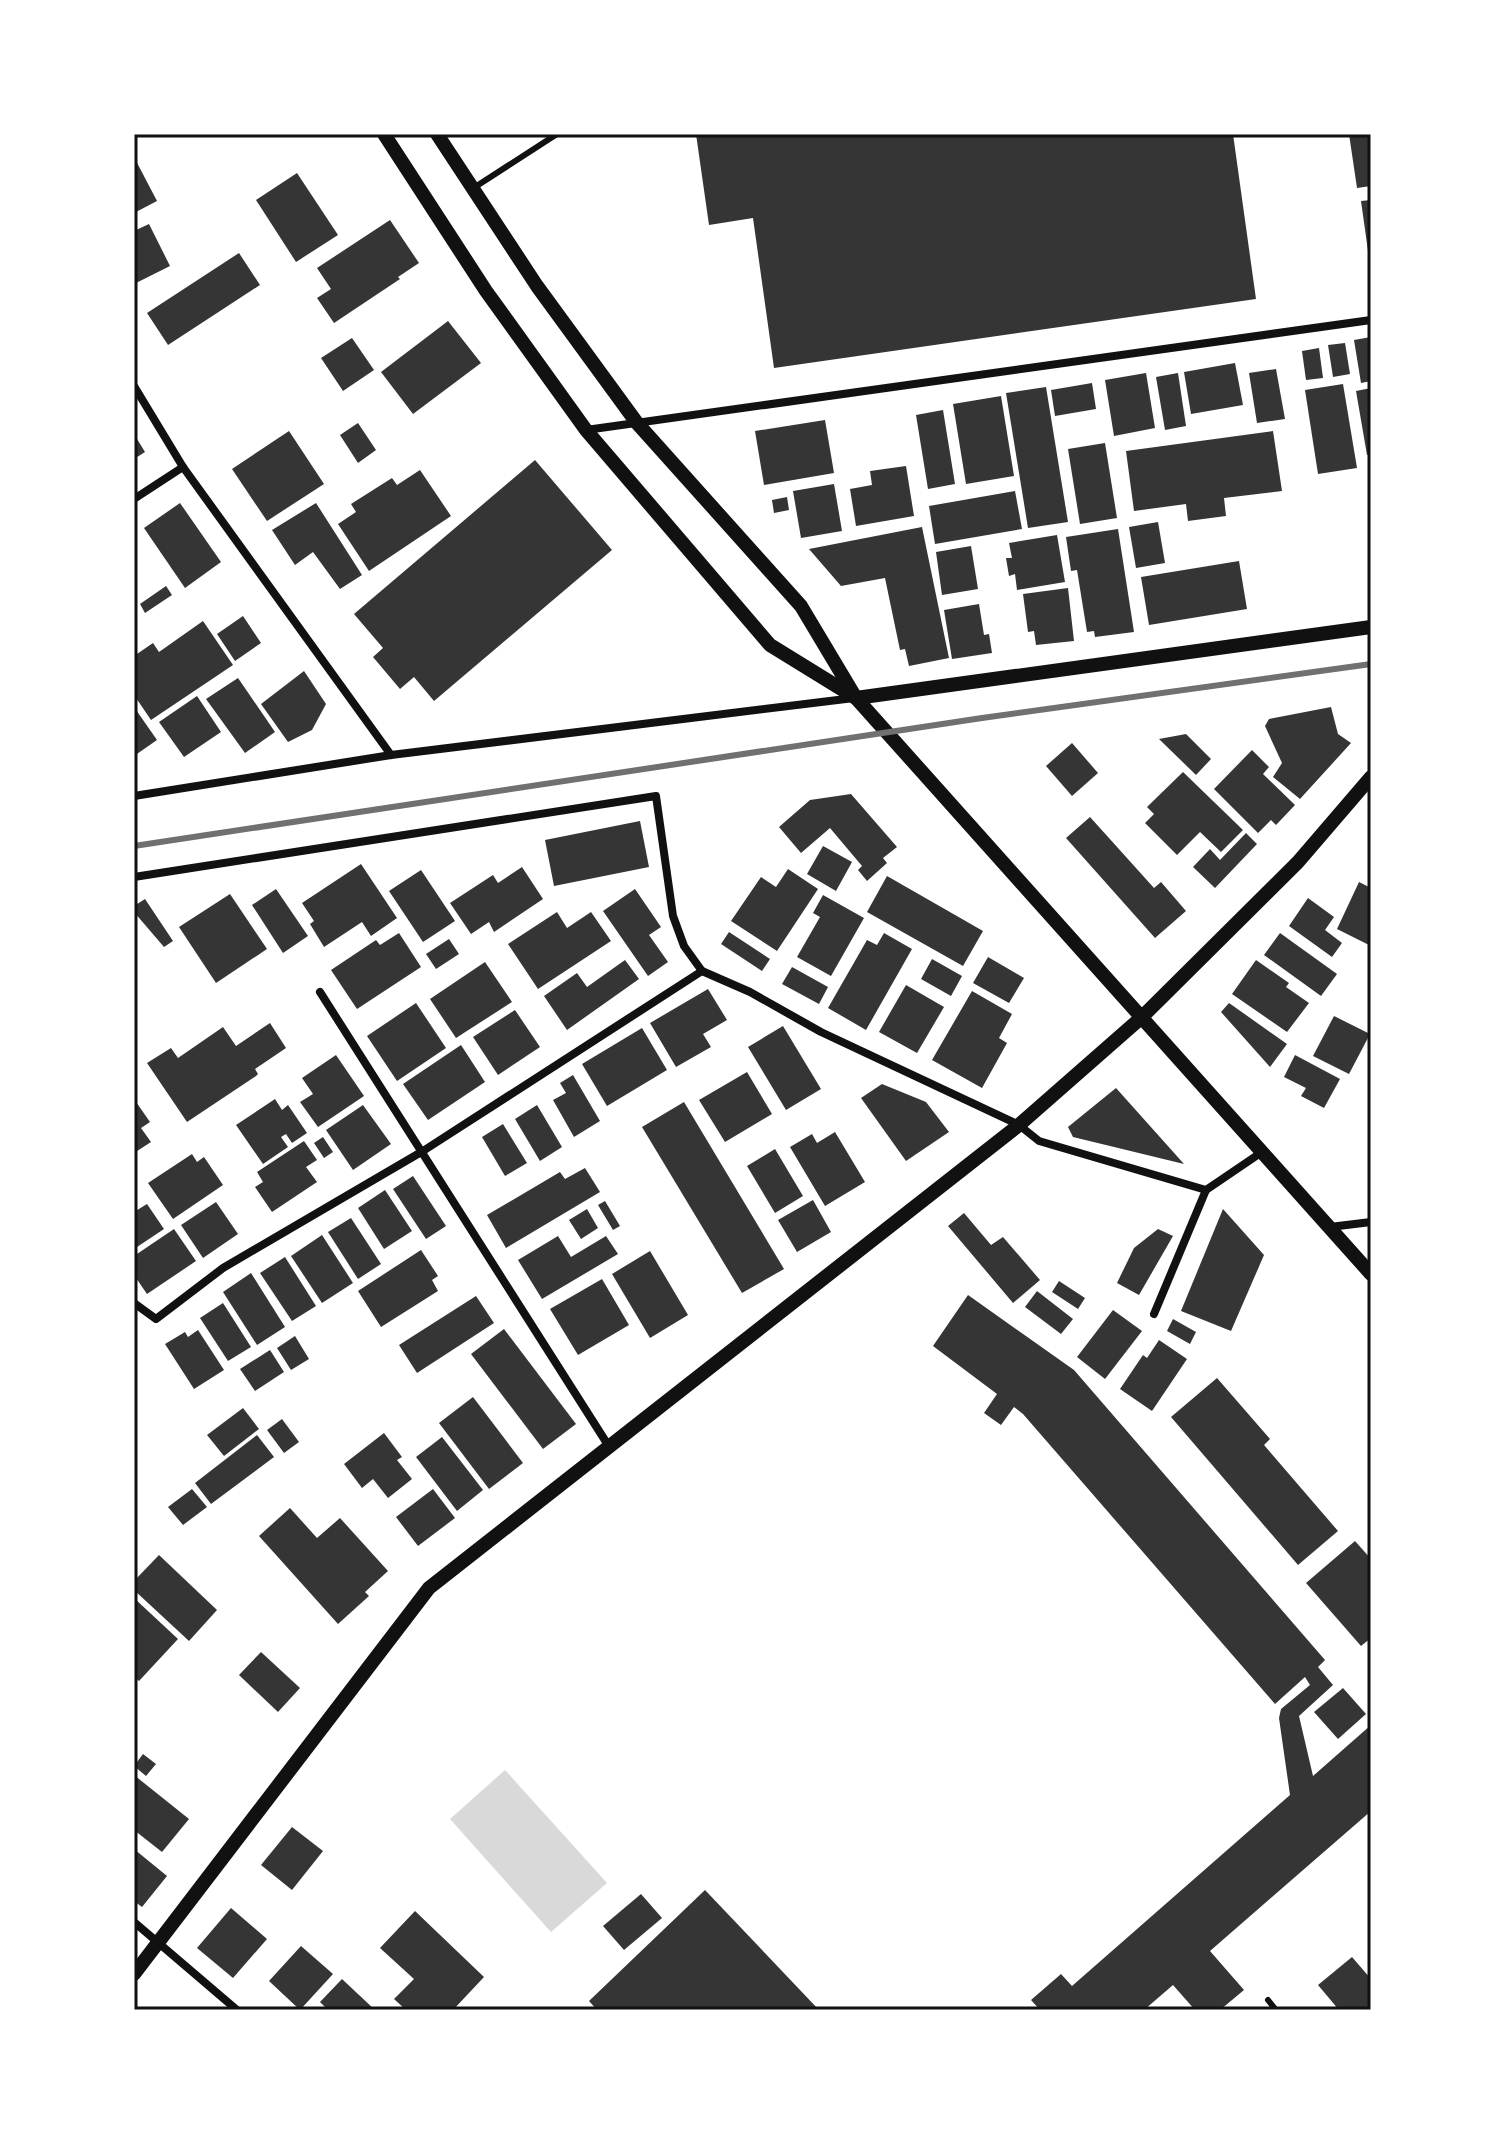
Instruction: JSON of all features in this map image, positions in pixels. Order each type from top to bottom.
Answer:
[{"type":"street","points":[[384,134],[486,291],[586,430],[770,645],[856,698]]},
{"type":"street","points":[[437,134],[537,286],[637,423],[801,606],[856,698],[1371,1274]]},
{"type":"street","points":[[586,430],[1371,320]]},
{"type":"street","points":[[134,386],[183,467],[391,755]]},
{"type":"street","points":[[134,499],[183,467]]},
{"type":"street","points":[[134,796],[391,755],[856,698],[1371,627]]},
{"type":"street","points":[[134,1974],[429,1588],[1019,1125],[1142,1017],[1298,862],[1371,777]]},
{"type":"street","points":[[134,877],[656,796],[673,916],[684,946],[702,971],[750,992],[821,1032],[1019,1125],[1039,1141],[1206,1190]]},
{"type":"street","points":[[134,1303],[156,1319],[223,1268],[423,1151],[702,971]]},
{"type":"street","points":[[320,992],[608,1445]]},
{"type":"street","points":[[1154,1314],[1206,1190],[1262,1152]]},
{"type":"street","points":[[1330,1227],[1371,1222]]},
{"type":"street","points":[[134,1922],[237,2010]]},
{"type":"lane","points":[[472,189],[557,134]]},
{"type":"lane","points":[[1268,2000],[1276,2010]]},
{"type":"shaded area","points":[[505,1770],[607,1883],[551,1932],[450,1819]]},
{"type":"building","points":[[696,134],[1233,134],[1256,299],[774,368],[753,218],[709,225]]},
{"type":"building","points":[[1349,134],[1371,134],[1371,186],[1357,188]]},
{"type":"building","points":[[134,157],[157,201],[134,213]]},
{"type":"building","points":[[297,173],[338,235],[296,262],[256,200]]},
{"type":"building","points":[[1371,200],[1371,258],[1369,258],[1361,201]]},
{"type":"building","points":[[390,220],[419,263],[334,323],[317,298],[331,289],[317,268]]},
{"type":"building","points":[[149,224],[170,266],[134,284],[134,231]]},
{"type":"building","points":[[239,253],[260,285],[168,345],[147,313]]},
{"type":"building","points":[[448,321],[481,363],[413,414],[381,372]]},
{"type":"building","points":[[1371,337],[1371,381],[1361,383],[1354,340]]},
{"type":"building","points":[[352,338],[374,370],[343,391],[321,358]]},
{"type":"building","points":[[1345,343],[1350,374],[1333,377],[1328,345]]},
{"type":"building","points":[[1319,348],[1323,378],[1306,380],[1302,351]]},
{"type":"building","points":[[1235,363],[1243,405],[1191,414],[1184,372]]},
{"type":"building","points":[[1276,369],[1285,419],[1257,423],[1249,373]]},
{"type":"building","points":[[1146,373],[1155,428],[1114,436],[1105,380]]},
{"type":"building","points":[[1178,373],[1186,426],[1165,430],[1156,377]]},
{"type":"building","points":[[1092,383],[1096,409],[1055,416],[1051,390]]},
{"type":"building","points":[[1343,384],[1357,468],[1318,474],[1305,390]]},
{"type":"building","points":[[1046,387],[1068,522],[1028,528],[1006,393]]},
{"type":"building","points":[[1371,388],[1371,454],[1367,455],[1356,391]]},
{"type":"building","points":[[1001,396],[1014,476],[966,484],[953,404]]},
{"type":"building","points":[[943,410],[955,484],[928,489],[916,415]]},
{"type":"building","points":[[825,420],[834,473],[764,485],[755,431]]},
{"type":"building","points":[[358,423],[376,450],[358,463],[340,435]]},
{"type":"building","points":[[289,431],[324,484],[267,521],[232,469]]},
{"type":"building","points":[[1273,431],[1282,491],[1224,498],[1226,516],[1188,521],[1186,504],[1134,511],[1126,451]]},
{"type":"building","points":[[134,434],[145,452],[134,459]]},
{"type":"building","points":[[1105,443],[1117,518],[1080,524],[1068,449]]},
{"type":"building","points":[[535,460],[612,550],[434,701],[414,677],[400,689],[373,657],[383,648],[354,614]]},
{"type":"building","points":[[906,466],[914,516],[856,526],[850,489],[872,485],[870,471]]},
{"type":"building","points":[[420,470],[451,516],[369,571],[338,524],[356,512],[351,504],[392,478],[397,485]]},
{"type":"building","points":[[834,484],[842,531],[801,538],[793,491]]},
{"type":"building","points":[[1015,491],[1022,529],[935,544],[929,506]]},
{"type":"building","points":[[787,497],[789,510],[774,513],[772,500]]},
{"type":"building","points":[[180,503],[221,562],[185,588],[144,528]]},
{"type":"building","points":[[316,503],[362,575],[340,589],[313,552],[295,565],[272,530]]},
{"type":"building","points":[[1158,522],[1165,563],[1136,568],[1129,527]]},
{"type":"building","points":[[922,527],[949,658],[909,666],[905,649],[900,650],[885,578],[841,586],[809,549]]},
{"type":"building","points":[[1118,529],[1134,632],[1095,637],[1094,631],[1087,632],[1077,570],[1071,571],[1066,537]]},
{"type":"building","points":[[1057,535],[1065,582],[1017,590],[1015,574],[1009,576],[1006,558],[1012,558],[1009,543]]},
{"type":"building","points":[[971,546],[978,589],[942,595],[936,552]]},
{"type":"building","points":[[1239,561],[1247,609],[1149,625],[1141,577]]},
{"type":"building","points":[[166,586],[172,595],[145,613],[140,604]]},
{"type":"building","points":[[1068,588],[1074,641],[1036,645],[1034,631],[1028,632],[1023,594]]},
{"type":"building","points":[[979,604],[984,635],[989,634],[992,653],[952,659],[944,610]]},
{"type":"building","points":[[243,616],[261,643],[235,661],[217,634]]},
{"type":"building","points":[[203,621],[233,665],[151,720],[134,695],[134,656],[153,643],[159,652]]},
{"type":"building","points":[[304,671],[326,704],[312,730],[288,742],[261,704]]},
{"type":"building","points":[[238,678],[275,732],[245,753],[206,699]]},
{"type":"building","points":[[197,696],[221,732],[184,757],[159,722]]},
{"type":"building","points":[[134,707],[157,740],[134,756]]},
{"type":"building","points":[[1331,707],[1338,734],[1351,743],[1300,799],[1273,777],[1282,763],[1265,726],[1269,719]]},
{"type":"building","points":[[1186,734],[1211,759],[1196,775],[1159,739]]},
{"type":"building","points":[[1072,743],[1098,773],[1072,796],[1046,766]]},
{"type":"building","points":[[1252,750],[1269,767],[1263,774],[1295,805],[1276,825],[1271,820],[1258,833],[1214,789]]},
{"type":"building","points":[[1183,772],[1243,830],[1221,852],[1200,832],[1177,855],[1145,823],[1154,814],[1147,807]]},
{"type":"building","points":[[851,794],[897,847],[883,858],[887,863],[867,881],[858,870],[862,866],[830,828],[801,853],[779,827],[810,800]]},
{"type":"building","points":[[1090,817],[1154,888],[1161,882],[1186,911],[1155,938],[1066,838]]},
{"type":"building","points":[[640,821],[649,867],[554,886],[545,840]]},
{"type":"building","points":[[1246,833],[1257,844],[1215,888],[1193,867],[1210,849],[1220,860]]},
{"type":"building","points":[[823,846],[852,862],[836,891],[807,874]]},
{"type":"building","points":[[361,864],[397,918],[371,936],[362,922],[324,947],[310,924],[314,921],[302,903]]},
{"type":"building","points":[[522,867],[543,899],[494,932],[489,922],[471,934],[450,903],[493,875],[498,883]]},
{"type":"building","points":[[788,869],[818,889],[777,951],[731,921],[761,877],[776,887]]},
{"type":"building","points":[[421,870],[455,921],[423,942],[389,891]]},
{"type":"building","points":[[887,876],[983,931],[963,966],[867,912]]},
{"type":"building","points":[[1359,882],[1371,888],[1371,946],[1337,929]]},
{"type":"building","points":[[276,889],[308,936],[283,953],[252,905]]},
{"type":"building","points":[[635,889],[661,927],[649,935],[668,962],[648,976],[603,911]]},
{"type":"building","points":[[230,894],[267,949],[216,983],[179,927]]},
{"type":"building","points":[[823,895],[864,918],[831,976],[797,957],[820,917],[813,913]]},
{"type":"building","points":[[1308,898],[1334,917],[1325,930],[1342,943],[1332,957],[1289,926]]},
{"type":"building","points":[[145,899],[173,941],[164,947],[134,912],[134,906]]},
{"type":"building","points":[[557,912],[567,928],[591,912],[611,941],[538,989],[508,944]]},
{"type":"building","points":[[729,932],[770,959],[762,971],[721,944]]},
{"type":"building","points":[[399,933],[421,967],[357,1009],[331,970],[376,940],[380,945]]},
{"type":"building","points":[[884,933],[912,949],[866,1030],[828,1008],[867,940],[877,945]]},
{"type":"building","points":[[1280,933],[1337,974],[1321,996],[1264,955]]},
{"type":"building","points":[[449,939],[459,954],[436,969],[426,954]]},
{"type":"building","points":[[988,957],[1024,978],[1009,1003],[973,983]]},
{"type":"building","points":[[932,959],[962,976],[951,996],[921,979]]},
{"type":"building","points":[[625,960],[639,979],[567,1030],[544,996],[577,973],[587,987]]},
{"type":"building","points":[[1256,960],[1289,983],[1286,987],[1309,1003],[1287,1032],[1232,994]]},
{"type":"building","points":[[485,962],[512,1002],[456,1038],[430,999]]},
{"type":"building","points":[[792,967],[828,987],[819,1004],[782,984]]},
{"type":"building","points":[[906,985],[944,1007],[917,1053],[879,1032]]},
{"type":"building","points":[[708,989],[727,1020],[703,1034],[711,1047],[676,1067],[650,1023]]},
{"type":"building","points":[[972,991],[1012,1014],[999,1038],[1007,1043],[982,1088],[932,1060]]},
{"type":"building","points":[[416,1003],[446,1048],[397,1081],[367,1036]]},
{"type":"building","points":[[1229,1003],[1287,1044],[1270,1067],[1221,1012]]},
{"type":"building","points":[[515,1010],[540,1047],[498,1075],[473,1037]]},
{"type":"building","points":[[1334,1016],[1370,1034],[1349,1074],[1313,1056]]},
{"type":"building","points":[[270,1023],[286,1048],[255,1069],[256,1076],[187,1122],[147,1063],[171,1048],[178,1058],[223,1027],[236,1046]]},
{"type":"building","points":[[783,1026],[821,1089],[786,1110],[748,1047]]},
{"type":"building","points":[[642,1028],[667,1070],[607,1106],[582,1064]]},
{"type":"building","points":[[461,1045],[485,1082],[428,1120],[403,1084]]},
{"type":"building","points":[[336,1055],[364,1096],[318,1127],[300,1102],[313,1094],[302,1078]]},
{"type":"building","points":[[1295,1055],[1340,1079],[1324,1108],[1301,1096],[1306,1088],[1284,1077]]},
{"type":"building","points":[[747,1072],[772,1114],[725,1142],[699,1100]]},
{"type":"building","points":[[573,1075],[600,1121],[574,1137],[553,1100],[566,1093],[560,1083]]},
{"type":"building","points":[[882,1084],[926,1102],[949,1132],[906,1161],[861,1098]]},
{"type":"building","points":[[1116,1088],[1184,1164],[1073,1137],[1068,1127]]},
{"type":"building","points":[[134,1099],[150,1122],[141,1128],[151,1142],[134,1153]]},
{"type":"building","points":[[275,1099],[282,1110],[288,1105],[307,1133],[292,1143],[286,1134],[281,1137],[288,1147],[263,1164],[236,1125]]},
{"type":"building","points":[[684,1102],[784,1269],[742,1293],[642,1127]]},
{"type":"building","points":[[363,1105],[391,1144],[353,1170],[326,1130]]},
{"type":"building","points":[[537,1105],[562,1147],[540,1161],[515,1119]]},
{"type":"building","points":[[503,1124],[527,1163],[505,1176],[482,1137]]},
{"type":"building","points":[[835,1132],[865,1182],[825,1206],[790,1147],[812,1134],[817,1143]]},
{"type":"building","points":[[323,1137],[333,1152],[324,1158],[314,1143]]},
{"type":"building","points":[[304,1141],[317,1160],[306,1167],[317,1182],[272,1212],[255,1187],[263,1182],[257,1172]]},
{"type":"building","points":[[775,1149],[803,1196],[775,1213],[747,1166]]},
{"type":"building","points":[[192,1154],[197,1162],[204,1157],[223,1185],[173,1219],[148,1183]]},
{"type":"building","points":[[585,1168],[600,1192],[506,1248],[487,1215],[560,1172],[565,1179]]},
{"type":"building","points":[[413,1176],[446,1226],[426,1239],[393,1189]]},
{"type":"building","points":[[385,1190],[412,1231],[384,1249],[358,1208]]},
{"type":"building","points":[[813,1200],[831,1232],[797,1252],[778,1220]]},
{"type":"building","points":[[605,1201],[620,1226],[613,1230],[598,1205]]},
{"type":"building","points":[[216,1202],[238,1234],[203,1258],[181,1225]]},
{"type":"building","points":[[147,1204],[164,1229],[134,1249],[134,1212]]},
{"type":"building","points":[[587,1209],[598,1228],[581,1239],[569,1220]]},
{"type":"building","points":[[1223,1209],[1264,1255],[1231,1331],[1181,1311]]},
{"type":"building","points":[[964,1213],[991,1245],[1003,1237],[1040,1280],[1013,1303],[948,1226]]},
{"type":"building","points":[[351,1218],[381,1264],[358,1279],[328,1232]]},
{"type":"building","points":[[174,1229],[196,1261],[147,1294],[134,1275],[134,1256]]},
{"type":"building","points":[[1158,1229],[1173,1236],[1139,1295],[1117,1283],[1134,1248]]},
{"type":"building","points":[[322,1235],[353,1283],[322,1303],[291,1256]]},
{"type":"building","points":[[558,1236],[571,1257],[606,1236],[618,1254],[542,1299],[518,1260]]},
{"type":"building","points":[[421,1250],[438,1276],[432,1280],[438,1291],[381,1327],[358,1291]]},
{"type":"building","points":[[650,1251],[688,1315],[650,1338],[612,1274]]},
{"type":"building","points":[[285,1257],[316,1306],[292,1321],[260,1273]]},
{"type":"building","points":[[251,1273],[285,1327],[257,1345],[223,1292]]},
{"type":"building","points":[[602,1279],[629,1325],[578,1355],[550,1309]]},
{"type":"building","points":[[1059,1281],[1085,1298],[1078,1309],[1052,1292]]},
{"type":"building","points":[[1037,1291],[1073,1319],[1061,1334],[1025,1307]]},
{"type":"building","points":[[968,1295],[1074,1370],[1325,1660],[1318,1667],[1333,1685],[1299,1716],[1313,1776],[1371,1725],[1371,1811],[1210,1951],[1244,1990],[1220,2010],[1195,2010],[1173,1985],[1144,2010],[1040,2010],[1031,2000],[1061,1974],[1072,1986],[1290,1795],[1279,1718],[1281,1709],[1310,1685],[1305,1677],[1275,1704],[1023,1414],[1014,1407],[1001,1425],[984,1413],[997,1394],[933,1346]]},
{"type":"building","points":[[476,1296],[494,1323],[417,1373],[399,1345]]},
{"type":"building","points":[[223,1303],[251,1347],[228,1361],[200,1318]]},
{"type":"building","points":[[1113,1310],[1142,1331],[1105,1379],[1077,1357]]},
{"type":"building","points":[[1173,1319],[1196,1332],[1190,1344],[1167,1331]]},
{"type":"building","points":[[504,1329],[576,1424],[543,1449],[471,1354]]},
{"type":"building","points":[[198,1330],[224,1370],[194,1389],[165,1344],[185,1332],[188,1337]]},
{"type":"building","points":[[295,1336],[309,1359],[291,1370],[277,1348]]},
{"type":"building","points":[[1159,1340],[1187,1359],[1152,1411],[1120,1389],[1143,1355],[1147,1358]]},
{"type":"building","points":[[270,1350],[284,1372],[255,1391],[240,1369]]},
{"type":"building","points":[[1217,1378],[1270,1439],[1264,1445],[1338,1531],[1298,1565],[1171,1417]]},
{"type":"building","points":[[473,1397],[523,1463],[489,1489],[439,1423]]},
{"type":"building","points":[[243,1408],[259,1429],[224,1456],[207,1435]]},
{"type":"building","points":[[282,1419],[299,1442],[284,1453],[267,1430]]},
{"type":"building","points":[[384,1433],[402,1457],[397,1460],[412,1479],[388,1498],[373,1479],[362,1488],[344,1464]]},
{"type":"building","points":[[257,1435],[274,1457],[211,1504],[195,1483]]},
{"type":"building","points":[[442,1437],[483,1490],[457,1511],[416,1457]]},
{"type":"building","points":[[192,1489],[207,1507],[183,1525],[168,1507]]},
{"type":"building","points":[[433,1489],[455,1518],[418,1546],[396,1517]]},
{"type":"building","points":[[290,1508],[317,1538],[340,1518],[388,1571],[365,1592],[369,1596],[338,1624],[259,1536]]},
{"type":"building","points":[[1355,1541],[1371,1559],[1371,1638],[1361,1646],[1306,1583]]},
{"type":"building","points":[[159,1555],[217,1610],[189,1641],[134,1590],[134,1581]]},
{"type":"building","points":[[134,1598],[178,1639],[139,1681],[134,1677]]},
{"type":"building","points":[[261,1652],[300,1688],[278,1712],[239,1675]]},
{"type":"building","points":[[1343,1688],[1366,1714],[1338,1739],[1314,1712]]},
{"type":"building","points":[[143,1754],[156,1764],[146,1776],[134,1766]]},
{"type":"building","points":[[134,1775],[189,1819],[162,1852],[134,1830]]},
{"type":"building","points":[[292,1827],[323,1851],[292,1890],[261,1865]]},
{"type":"building","points":[[134,1849],[167,1876],[142,1907],[134,1901]]},
{"type":"building","points":[[705,1890],[819,2010],[597,2010],[589,2001]]},
{"type":"building","points":[[641,1894],[662,1918],[624,1950],[603,1926]]},
{"type":"building","points":[[231,1908],[267,1939],[233,1978],[197,1948]]},
{"type":"building","points":[[415,1911],[484,1977],[453,2010],[406,2010],[394,1999],[414,1979],[380,1948]]},
{"type":"building","points":[[301,1946],[333,1974],[300,2010],[269,1981]]},
{"type":"building","points":[[1352,1957],[1371,1979],[1371,2010],[1339,2010],[1318,1985]]},
{"type":"building","points":[[342,1979],[375,2010],[328,2010],[320,2002]]},
{"type":"railway","points":[[134,846],[982,718],[1371,664]]}]
